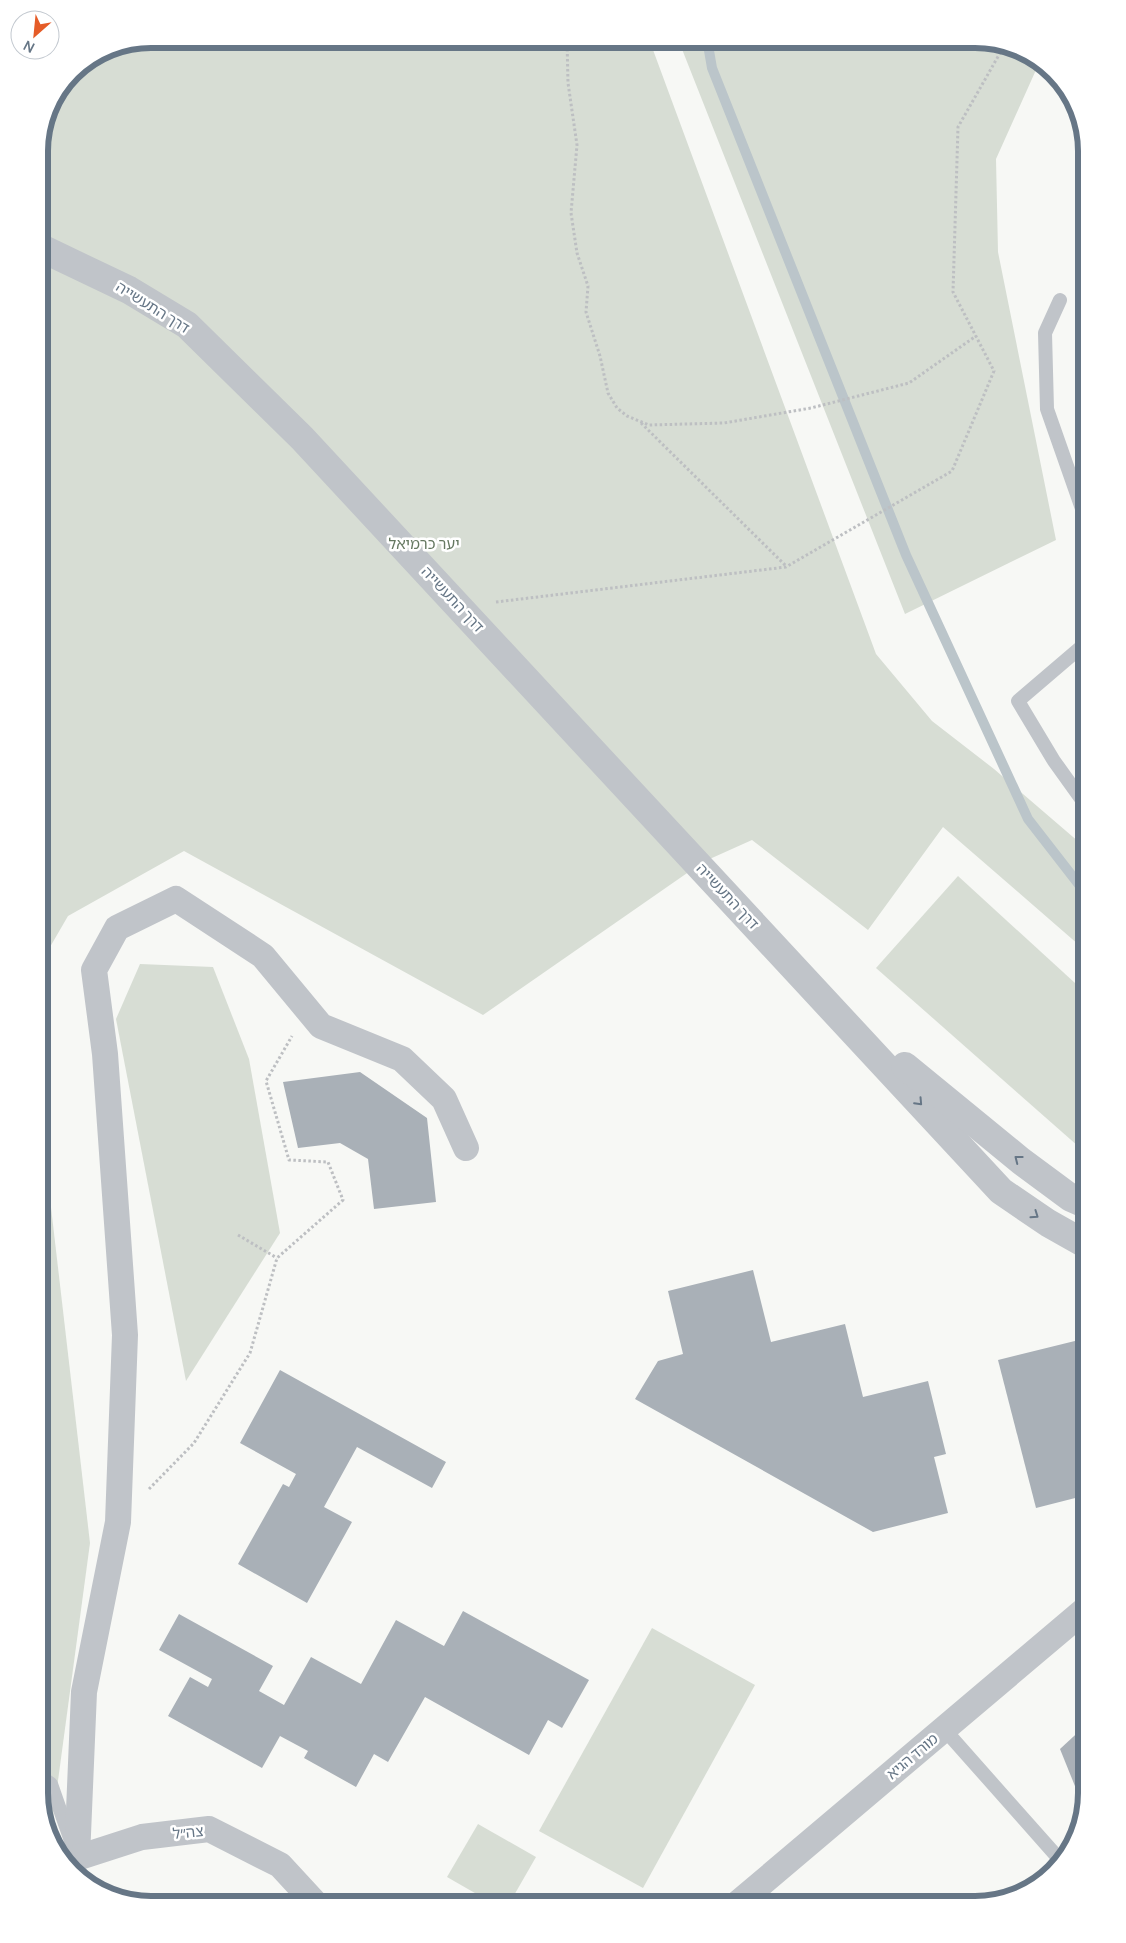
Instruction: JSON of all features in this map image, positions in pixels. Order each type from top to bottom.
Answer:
[{"type":"street","name":"דרך התעשייה","points":[[48,251],[128,290],[187,325],[302,438],[1001,1191],[1048,1224],[1078,1240]]},
{"type":"street","points":[[74,1861],[84,1692],[118,1522],[124,1335],[105,1054],[94,970],[117,928],[176,899],[263,956],[321,1026],[402,1059],[444,1099],[466,1148]]},
{"type":"street","name":"דרך התעשייה","points":[[826,1002],[1021,1161],[1071,1198],[1078,1201]]},
{"type":"street","name":"מורד הגיא","points":[[747,1896],[1078,1616]]},
{"type":"street","name":"צה״ל","points":[[75,1862],[142,1837],[209,1828],[280,1865],[308,1895]]},
{"type":"lane","points":[[1060,300],[1045,333],[1047,409],[1078,497]]},
{"type":"lane","points":[[1078,650],[1018,701],[1054,761],[1078,794]]},
{"type":"lane","points":[[944,1729],[1056,1856]]},
{"type":"lane","points":[[48,1782],[51,1784],[74,1861]]},
{"type":"path","points":[[567,48],[568,83],[576,145],[571,213],[577,253],[588,286],[586,312],[600,356],[608,394],[617,408],[627,416],[649,425],[724,423],[811,408],[909,383],[976,336]]},
{"type":"path","points":[[459,606],[786,567],[952,471],[994,371],[953,292],[958,127],[1001,51]]},
{"type":"path","points":[[639,421],[786,567]]},
{"type":"path","points":[[118,1522],[194,1443],[250,1353],[277,1258],[343,1200],[328,1162],[289,1160],[266,1081],[308,1010]]},
{"type":"path","points":[[238,1234],[277,1258]]},
{"type":"green space","name":"יער כרמיאל","points":[[137,48],[652,48],[876,654],[932,721],[994,769],[1078,841],[1078,944],[943,827],[868,930],[752,840],[703,862],[483,1015],[184,851],[68,916],[48,950],[48,137],[55,111],[61,99],[83,73],[99,61],[117,53]]},
{"type":"green space","points":[[682,48],[982,48],[996,49],[1009,53],[1037,68],[996,159],[998,252],[1056,540],[905,614]]},
{"type":"green space","points":[[958,876],[1078,986],[1078,1146],[876,968]]},
{"type":"green space","points":[[140,964],[213,967],[249,1059],[280,1233],[186,1381],[116,1019]]},
{"type":"green space","points":[[48,1181],[90,1543],[52,1823],[48,1806]]},
{"type":"green space","points":[[652,1628],[755,1685],[643,1888],[539,1831]]},
{"type":"green space","points":[[478,1824],[536,1857],[514,1895],[479,1895],[447,1877]]},
{"type":"building","points":[[360,1072],[427,1118],[436,1202],[374,1209],[368,1159],[340,1143],[298,1148],[283,1082]]},
{"type":"building","points":[[753,1270],[771,1342],[845,1324],[863,1397],[928,1381],[946,1454],[934,1457],[948,1513],[873,1532],[635,1399],[658,1361],[683,1354],[668,1291]]},
{"type":"building","points":[[1078,1340],[1078,1497],[1036,1508],[998,1360]]},
{"type":"building","points":[[280,1370],[446,1462],[432,1488],[357,1447],[324,1507],[352,1522],[307,1603],[238,1564],[283,1484],[289,1487],[296,1474],[240,1443]]},
{"type":"building","points":[[463,1611],[589,1680],[562,1728],[548,1720],[529,1755],[425,1697],[388,1762],[374,1754],[356,1787],[304,1758],[308,1751],[280,1736],[262,1768],[168,1716],[190,1677],[208,1687],[212,1679],[159,1650],[179,1614],[273,1666],[259,1691],[284,1705],[311,1657],[361,1684],[396,1620],[444,1646]]},
{"type":"building","points":[[1078,1732],[1078,1794],[1060,1749]]},
{"type":"waterway","points":[[709,48],[712,68],[906,555],[1028,819],[1078,883]]}]
